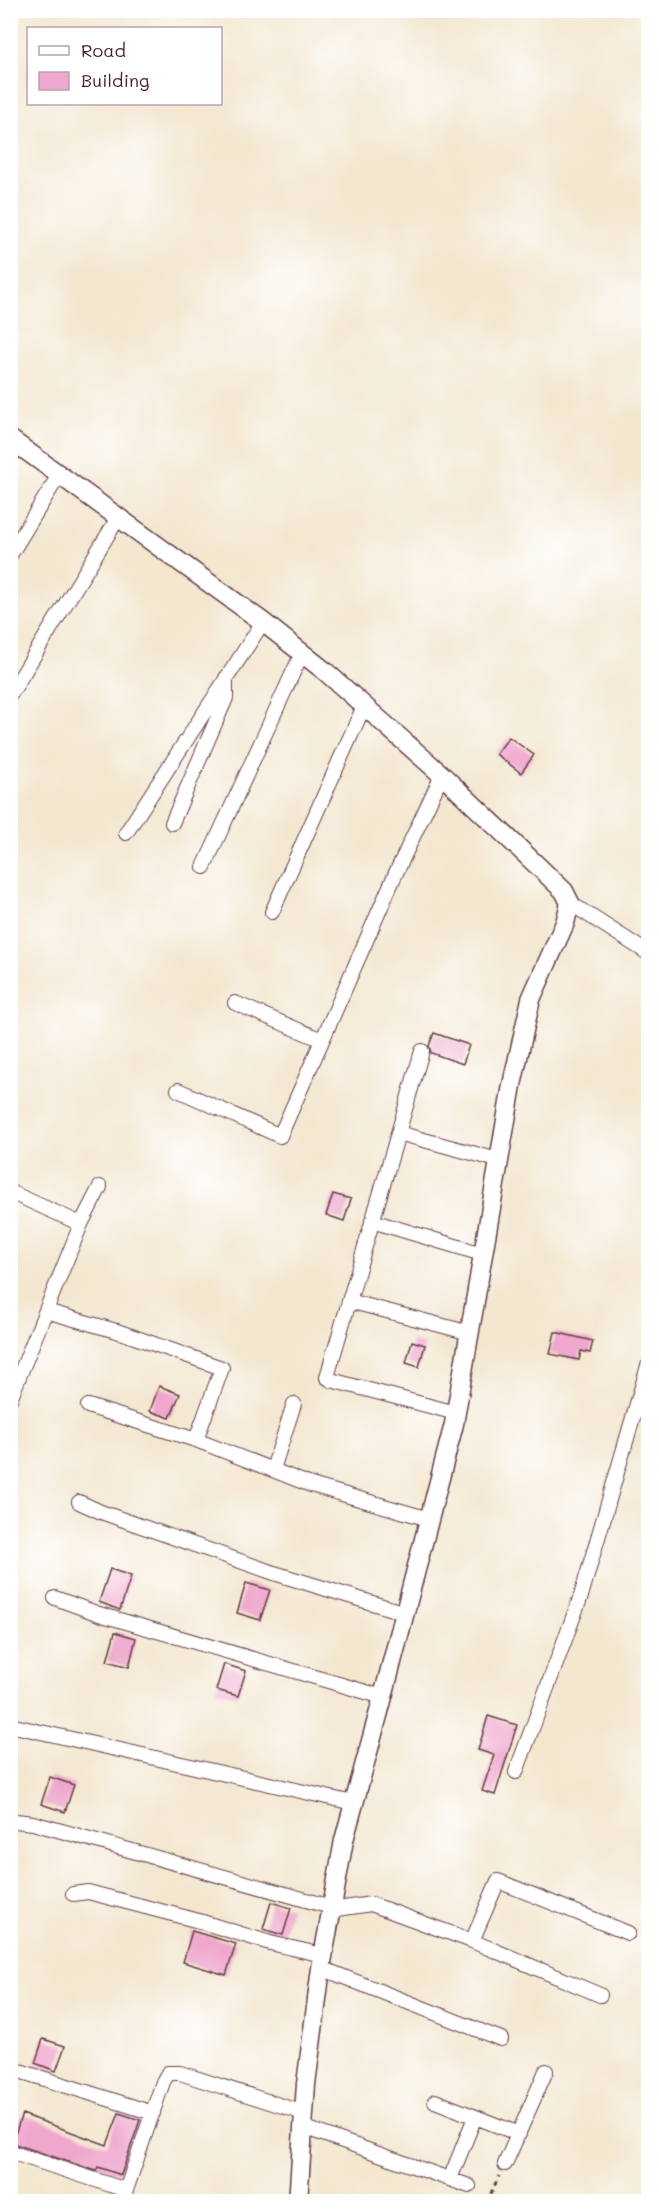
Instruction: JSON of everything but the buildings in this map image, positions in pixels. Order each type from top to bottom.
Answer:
[{"type":"street","points":[[10,439],[302,653],[442,775],[564,891],[570,903],[648,953]]},
{"type":"street","points":[[10,555],[59,475]]},
{"type":"street","points":[[10,694],[118,518]]},
{"type":"street","points":[[126,833],[262,622]]},
{"type":"street","points":[[204,867],[302,653]]},
{"type":"street","points":[[171,823],[226,698],[226,678]]},
{"type":"street","points":[[272,912],[364,705]]},
{"type":"street","points":[[178,1090],[280,1136],[395,875],[442,775]]},
{"type":"street","points":[[298,2202],[303,2120],[322,1961],[353,1803],[383,1697],[456,1413],[498,1160],[531,999],[565,923],[570,903]]},
{"type":"street","points":[[235,1003],[322,1040]]},
{"type":"street","points":[[422,1051],[327,1377],[329,1380],[456,1413]]},
{"type":"street","points":[[398,1133],[498,1160]]},
{"type":"street","points":[[10,1399],[81,1224],[100,1187]]},
{"type":"street","points":[[10,1192],[81,1224]]},
{"type":"street","points":[[372,1221],[482,1254]]},
{"type":"street","points":[[350,1301],[470,1333]]},
{"type":"street","points":[[46,1311],[120,1332],[222,1368],[196,1440]]},
{"type":"street","points":[[516,1772],[581,1596],[648,1366]]},
{"type":"street","points":[[273,1469],[294,1404]]},
{"type":"street","points":[[88,1406],[196,1440],[311,1485],[429,1520]]},
{"type":"street","points":[[79,1502],[101,1512],[274,1573],[405,1613]]},
{"type":"street","points":[[55,1598],[99,1614],[383,1697]]},
{"type":"street","points":[[10,1725],[353,1803]]},
{"type":"street","points":[[10,1823],[33,1822],[331,1909],[371,1904],[472,1941],[600,1995]]},
{"type":"street","points":[[472,1941],[498,1881],[628,1933]]},
{"type":"street","points":[[73,1894],[88,1892],[199,1921],[270,1943],[322,1961],[501,2039]]},
{"type":"street","points":[[10,2068],[153,2113]]},
{"type":"street","points":[[505,2164],[546,2071]]},
{"type":"street","points":[[10,2152],[124,2196],[168,2073],[180,2073],[470,2186]]},
{"type":"street","points":[[435,2101],[519,2134]]},
{"type":"street","points":[[450,2179],[475,2116]]},
{"type":"path","points":[[488,2202],[505,2164]]}]
